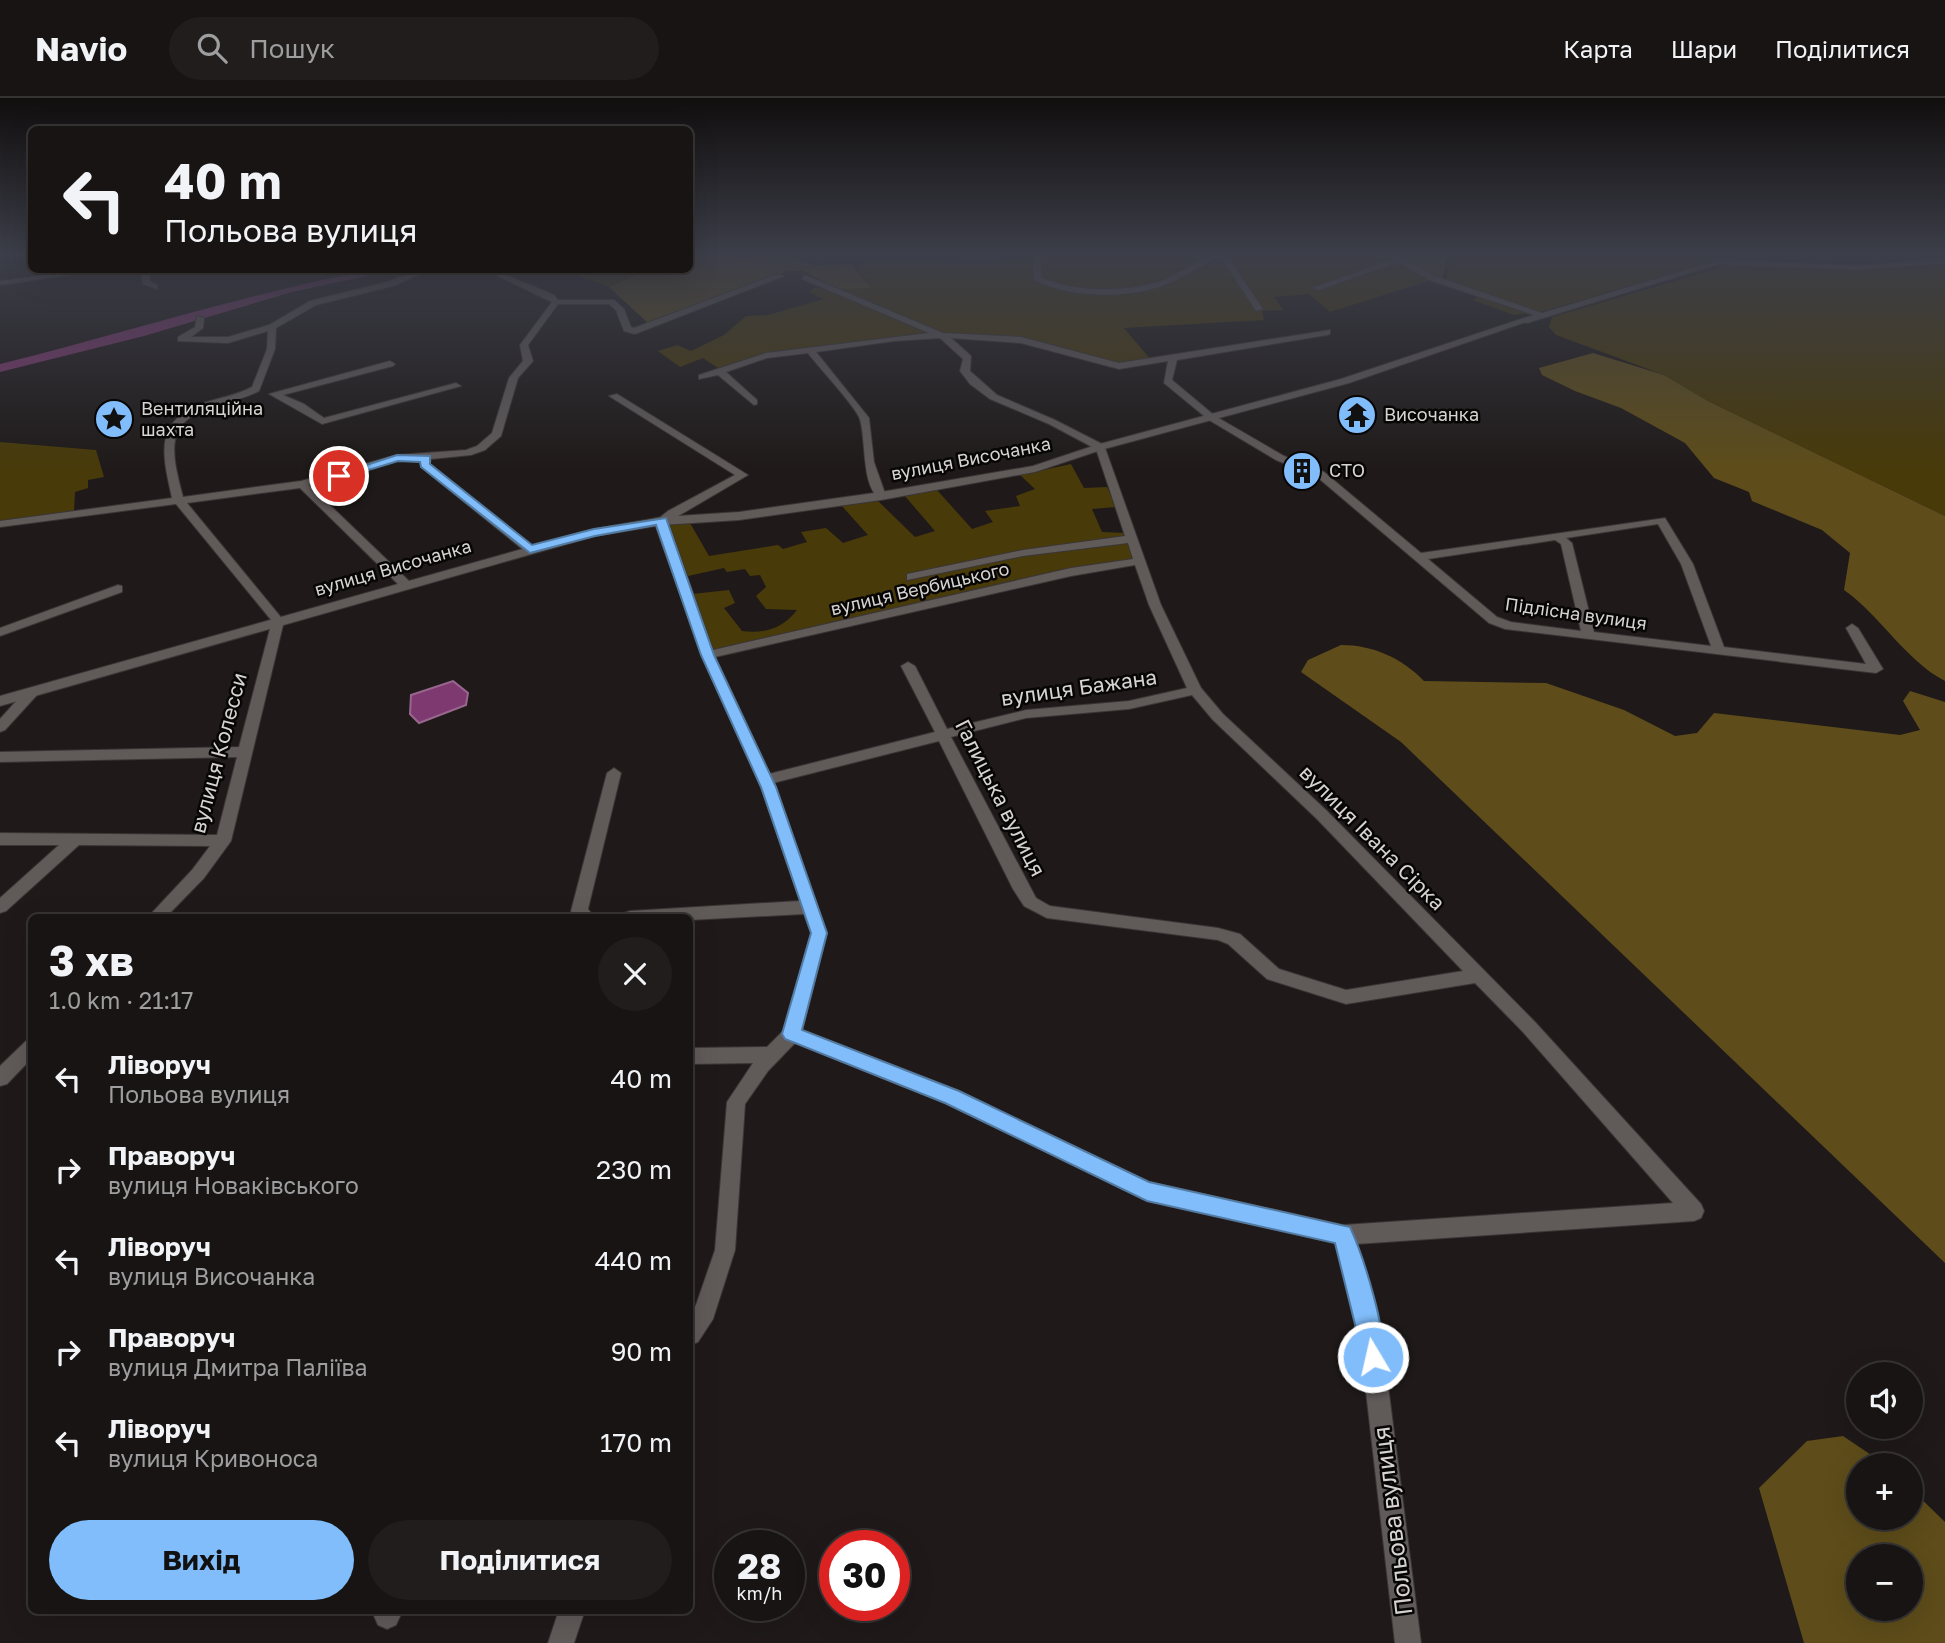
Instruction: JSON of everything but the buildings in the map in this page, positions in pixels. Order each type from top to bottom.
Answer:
[{"type":"street","points":[[199,326],[181,339],[228,340],[272,327],[271,349],[256,389],[247,394],[193,408],[180,418],[170,432],[167,453],[178,499],[278,621]]},
{"type":"street","points":[[0,524],[34,522],[178,499],[302,484],[397,458],[426,459],[467,453],[481,448],[497,434],[514,378],[528,361],[524,345],[538,326]]},
{"type":"street","points":[[626,326],[635,331],[648,326]]},
{"type":"street","points":[[920,326],[943,336],[968,358],[965,371],[976,387],[997,401],[1053,422],[1100,447]]},
{"type":"street","name":"вулиця Височанка","points":[[0,701],[405,584],[594,533],[662,521],[739,516],[881,496],[1035,469],[1100,447],[1345,381],[1509,326]]},
{"type":"street","points":[[702,377],[766,356],[894,338],[943,336],[1021,340],[1119,366],[1327,332]]},
{"type":"street","points":[[811,351],[864,418],[870,461],[881,496]]},
{"type":"street","name":"Підлісна вулиця","points":[[1173,358],[1167,381],[1212,418],[1280,458],[1320,474],[1493,620],[1508,626],[1876,669],[1852,628]]},
{"type":"street","points":[[247,394],[274,394],[390,364]]},
{"type":"street","points":[[720,372],[754,402]]},
{"type":"street","points":[[274,394],[301,406],[322,421],[456,386]]},
{"type":"street","points":[[614,396],[688,438],[743,475],[662,521],[662,527],[708,655],[765,780],[819,933],[792,1034],[771,1055],[736,1102],[725,1250],[705,1311],[693,1330]]},
{"type":"street","name":"вулиця Івана Сірка","points":[[1100,447],[1155,605],[1195,690],[1218,717],[1322,815],[1479,975],[1694,1211],[1343,1235]]},
{"type":"street","points":[[426,459],[425,465],[530,550]]},
{"type":"street","points":[[302,484],[405,584]]},
{"type":"street","points":[[1417,558],[1661,520],[1686,564],[1719,651]]},
{"type":"street","points":[[0,535],[34,522]]},
{"type":"street","points":[[1556,535],[1566,543],[1589,636]]},
{"type":"street","points":[[911,577],[1023,553],[1132,539]]},
{"type":"street","name":"вулиця Вербицького","points":[[708,655],[1059,575],[1140,561]]},
{"type":"street","points":[[0,632],[118,589]]},
{"type":"street","name":"вулиця Колесси","points":[[159,914],[198,874],[223,842],[243,752],[278,621]]},
{"type":"street","name":"Галицька вулиця","points":[[908,666],[1021,889],[1030,902],[1047,912],[1218,934],[1234,939],[1273,974],[1346,998],[1479,975]]},
{"type":"street","name":"вулиця Бажана","points":[[765,780],[1026,714],[1129,705],[1195,690]]},
{"type":"street","points":[[0,727],[32,692]]},
{"type":"street","points":[[0,757],[243,752]]},
{"type":"street","points":[[582,914],[579,911],[614,773]]},
{"type":"street","points":[[0,839],[223,842]]},
{"type":"street","points":[[0,907],[76,839]]},
{"type":"street","points":[[685,914],[810,907]]},
{"type":"street","points":[[792,1034],[952,1097],[1147,1191],[1343,1235]]},
{"type":"street","points":[[0,1078],[28,1050]]},
{"type":"street","points":[[693,1056],[771,1055]]},
{"type":"street","name":"Польова вулиця","points":[[1343,1235],[1370,1331],[1408,1643]]},
{"type":"street","points":[[561,1643],[571,1614]]},
{"type":"shaded area","points":[[734,326],[1157,326],[1124,328],[1152,361],[1122,364],[1022,339],[916,334],[764,355],[721,370],[703,358],[680,367],[658,351],[677,345],[691,351],[724,335]]},
{"type":"shaded area","points":[[1945,326],[1945,516],[1708,401],[1664,375],[1556,335],[1549,327]]},
{"type":"shaded area","points":[[1593,353],[1664,375],[1708,401],[1945,516],[1945,681],[1918,662],[1870,612],[1844,590],[1850,553],[1822,530],[1752,501],[1749,492],[1714,478],[1685,443],[1621,408],[1542,375],[1539,368]]},
{"type":"shaded area","points":[[0,442],[96,450],[104,477],[88,480],[88,488],[75,492],[74,512],[0,521]]},
{"type":"shaded area","points":[[1071,464],[1084,488],[1107,487],[1116,507],[1092,509],[1102,532],[1125,533],[1135,560],[792,636],[714,657],[692,594],[729,590],[735,603],[724,608],[742,631],[759,632],[773,628],[786,621],[797,610],[766,609],[756,596],[766,587],[760,575],[750,576],[745,569],[727,572],[724,568],[688,576],[668,525],[690,523],[709,556],[778,545],[783,549],[807,542],[801,532],[826,528],[843,543],[868,535],[841,505],[877,500],[915,537],[935,531],[904,495],[937,490],[972,529],[993,522],[985,511],[1020,506],[1016,496],[1035,489],[1020,475]]},
{"type":"shaded area","points":[[1341,645],[1364,647],[1386,654],[1424,681],[1546,683],[1624,710],[1675,736],[1697,733],[1714,713],[1900,735],[1920,730],[1903,701],[1910,691],[1945,702],[1945,1263],[1401,742],[1301,672],[1308,660]]},
{"type":"shaded area","points":[[453,681],[468,693],[466,705],[419,723],[410,714],[411,695]]},
{"type":"shaded area","points":[[1843,1436],[1868,1453],[1846,1453],[1846,1530],[1923,1530],[1923,1501],[1945,1522],[1945,1643],[1804,1643],[1759,1488],[1807,1441]]},
{"type":"waterway","points":[[0,368],[163,326]]},
{"type":"place","name":"Височанка","points":[[1357,415]]},
{"type":"place","name":"Вентиляційна шахта","points":[[114,419]]},
{"type":"place","name":"СТО","points":[[1302,471]]},
{"type":"route","points":[[339,476],[397,458],[426,459],[425,465],[530,550],[594,533],[662,521],[708,655],[768,787],[819,933],[792,1034],[952,1097],[1147,1191],[1343,1235],[1370,1331],[1373,1357]]}]
